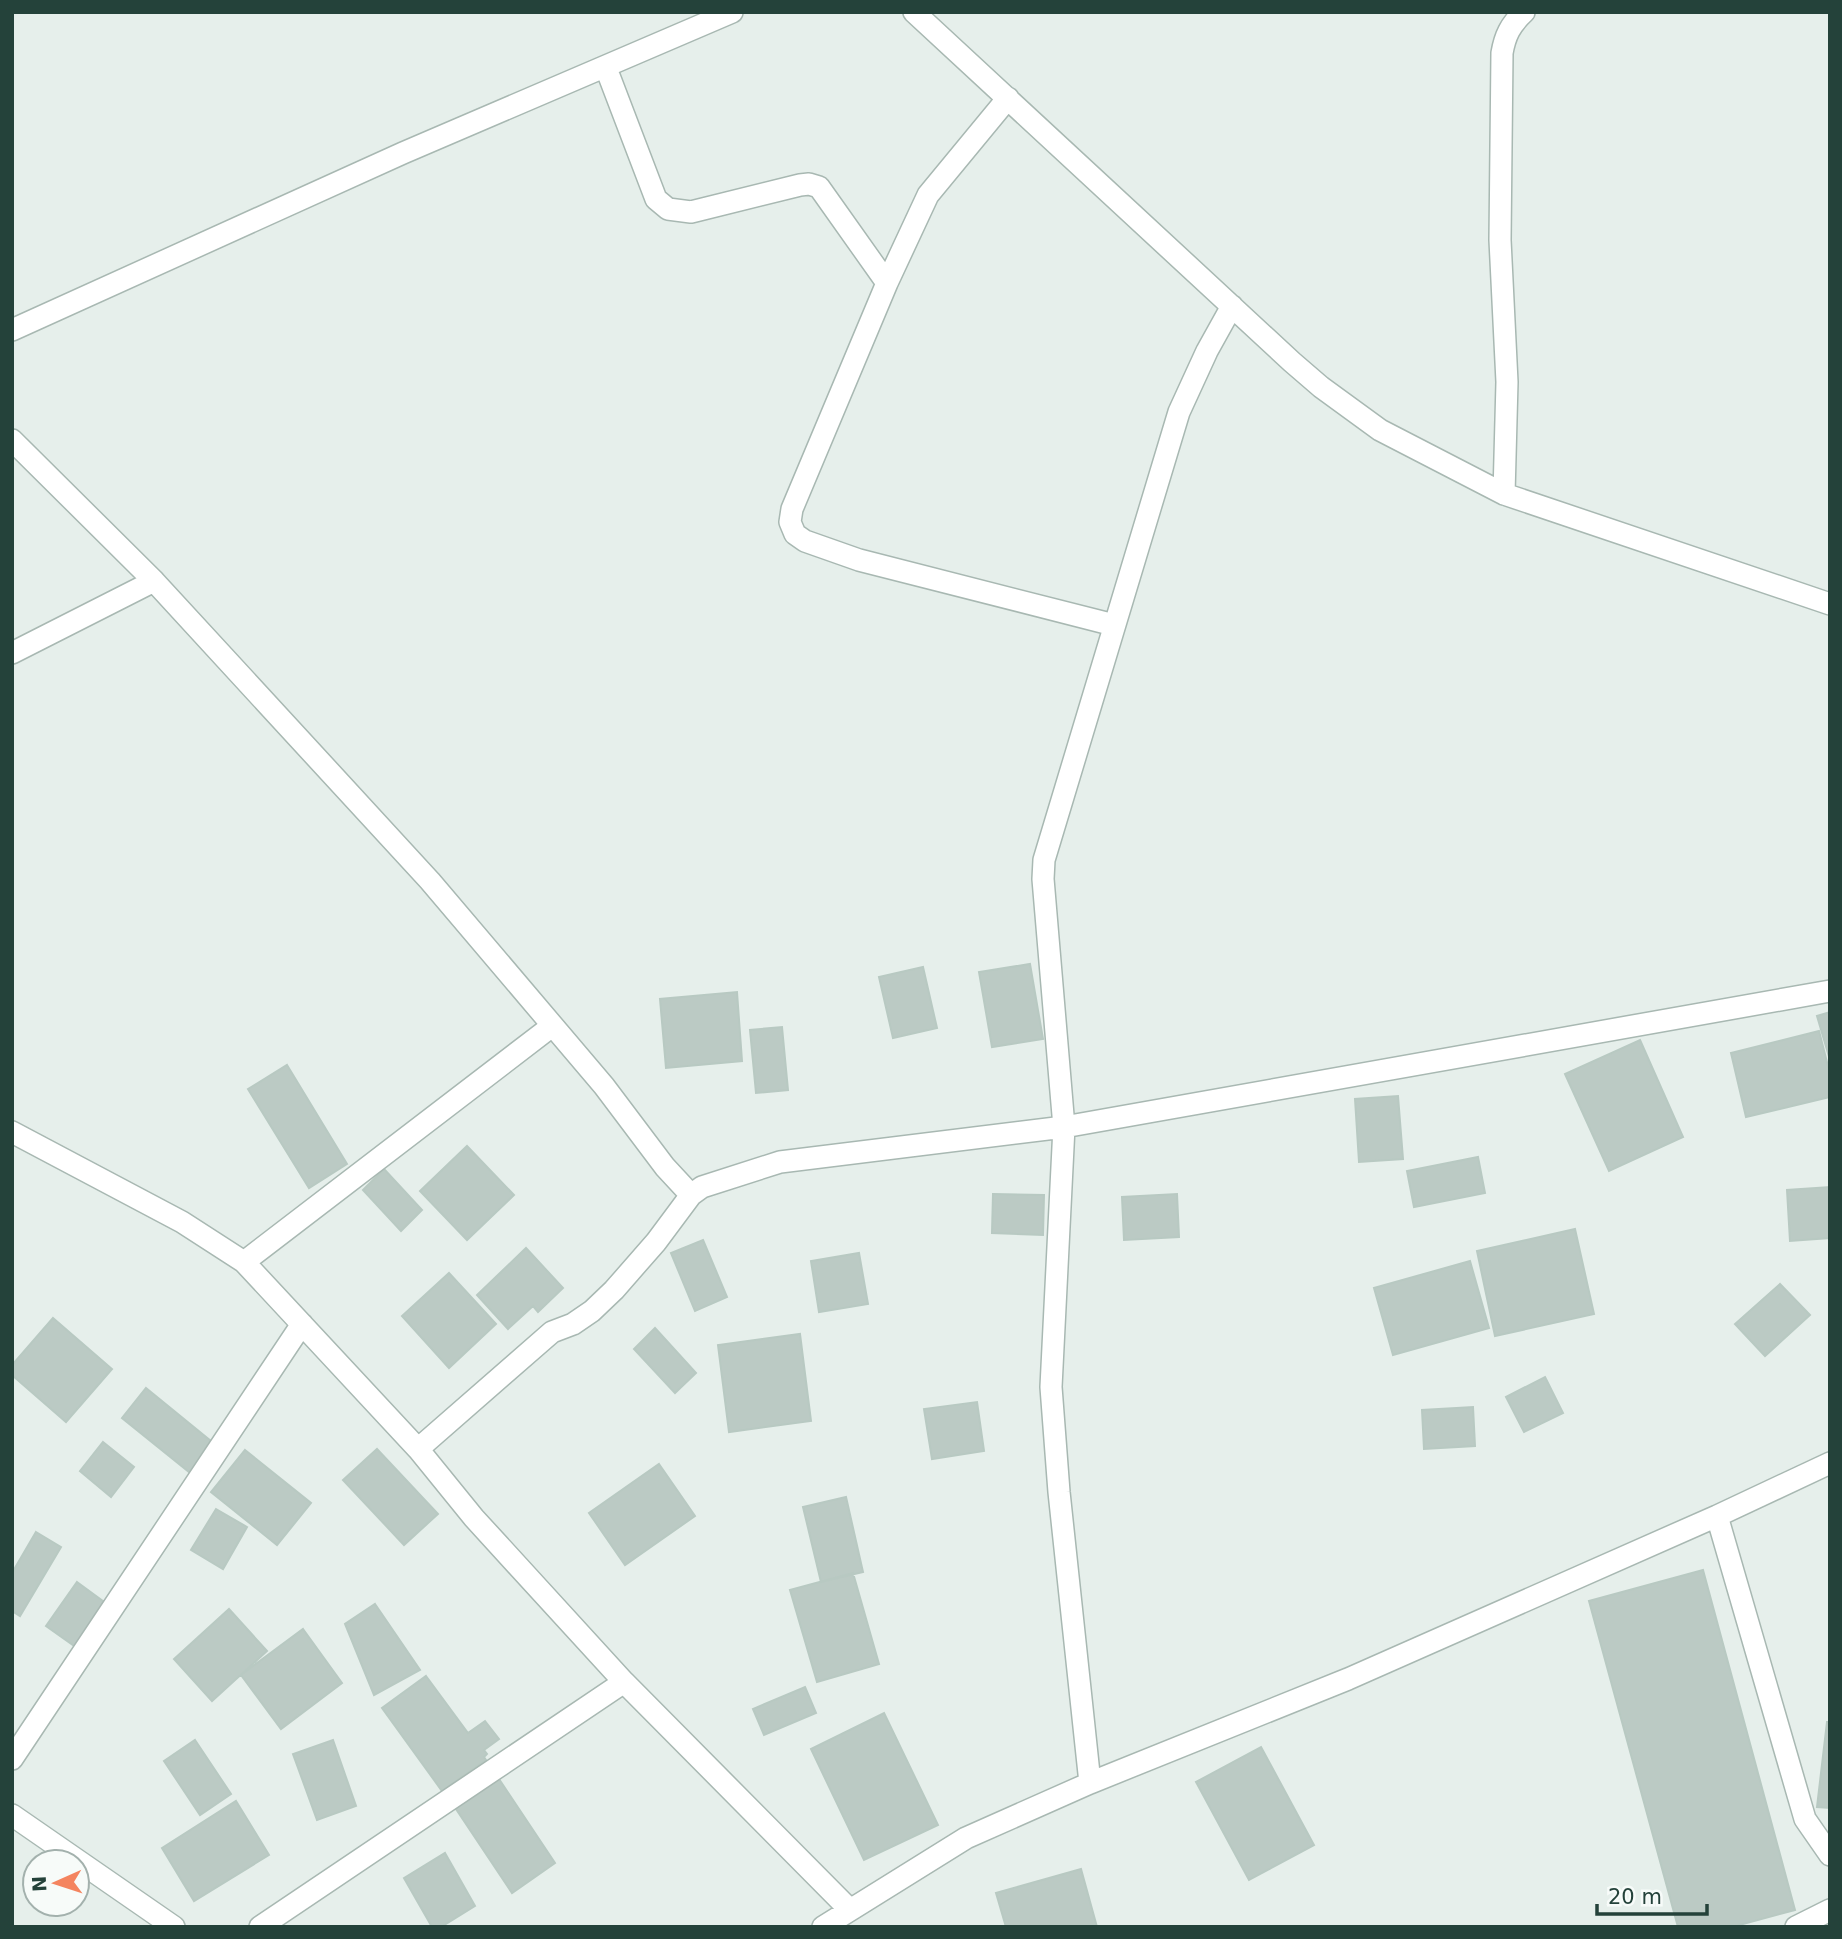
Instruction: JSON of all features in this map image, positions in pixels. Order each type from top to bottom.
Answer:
[{"type":"street","points":[[12,330],[402,153],[732,12]]},
{"type":"street","points":[[914,12],[1321,387],[1380,430],[1504,494],[1830,604]]},
{"type":"street","points":[[1504,494],[1507,382],[1500,240],[1502,53],[1506,35],[1515,20],[1524,12]]},
{"type":"street","points":[[606,68],[656,199],[668,209],[691,212],[800,185],[819,187],[887,283]]},
{"type":"street","points":[[1008,98],[928,195],[887,283],[792,509],[790,522],[795,534],[805,541],[859,560],[1114,625]]},
{"type":"street","points":[[1090,1783],[1059,1492],[1051,1387],[1064,1127],[1043,879],[1044,860],[1179,412],[1207,351],[1232,306]]},
{"type":"street","points":[[12,440],[154,581],[430,881],[604,1086],[665,1167],[691,1195]]},
{"type":"street","points":[[12,653],[154,581]]},
{"type":"street","points":[[418,1449],[552,1332],[573,1324],[592,1311],[656,1242],[691,1195],[712,1183],[780,1162],[1064,1127],[1830,991]]},
{"type":"street","points":[[244,1262],[552,1026]]},
{"type":"street","points":[[12,1132],[170,1216],[244,1262],[418,1449],[474,1518],[624,1682],[850,1910]]},
{"type":"street","points":[[12,1759],[302,1324]]},
{"type":"street","points":[[823,1927],[966,1838],[1090,1783],[1348,1679],[1717,1516],[1830,1463]]},
{"type":"street","points":[[1717,1516],[1805,1819],[1830,1855]]},
{"type":"street","points":[[260,1927],[624,1682]]},
{"type":"street","points":[[12,1815],[174,1927]]},
{"type":"street","points":[[1796,1927],[1830,1910]]},
{"type":"building","points":[[1030,964],[1043,1039],[992,1047],[979,972]]},
{"type":"building","points":[[923,967],[937,1028],[893,1038],[879,977]]},
{"type":"building","points":[[737,992],[742,1061],[666,1068],[660,999]]},
{"type":"building","points":[[1830,1012],[1830,1060],[1817,1016]]},
{"type":"building","points":[[782,1027],[788,1090],[756,1093],[750,1030]]},
{"type":"building","points":[[1819,1031],[1830,1074],[1830,1097],[1746,1117],[1731,1053]]},
{"type":"building","points":[[1640,1040],[1683,1137],[1609,1171],[1565,1074]]},
{"type":"building","points":[[287,1065],[347,1164],[309,1188],[248,1089]]},
{"type":"building","points":[[1398,1096],[1403,1159],[1359,1162],[1355,1099]]},
{"type":"building","points":[[467,1146],[514,1195],[467,1240],[420,1191]]},
{"type":"building","points":[[1478,1157],[1485,1193],[1414,1207],[1407,1171]]},
{"type":"building","points":[[384,1169],[422,1210],[401,1231],[363,1190]]},
{"type":"building","points":[[1830,1187],[1830,1238],[1790,1241],[1787,1190]]},
{"type":"building","points":[[993,1194],[1044,1195],[1043,1235],[992,1233]]},
{"type":"building","points":[[1177,1194],[1179,1237],[1124,1240],[1122,1197]]},
{"type":"building","points":[[1575,1229],[1594,1314],[1495,1336],[1477,1251]]},
{"type":"building","points":[[703,1240],[727,1297],[695,1311],[671,1253]]},
{"type":"building","points":[[526,1248],[563,1288],[538,1312],[533,1306],[508,1329],[477,1295]]},
{"type":"building","points":[[859,1253],[868,1304],[819,1312],[811,1261]]},
{"type":"building","points":[[1470,1261],[1489,1328],[1393,1355],[1374,1288]]},
{"type":"building","points":[[449,1273],[496,1324],[449,1368],[402,1316]]},
{"type":"building","points":[[1780,1284],[1810,1315],[1765,1356],[1735,1324]]},
{"type":"building","points":[[53,1318],[112,1369],[66,1422],[12,1375],[12,1365]]},
{"type":"building","points":[[655,1328],[696,1373],[675,1393],[634,1349]]},
{"type":"building","points":[[800,1334],[811,1421],[729,1432],[718,1345]]},
{"type":"building","points":[[1545,1377],[1563,1413],[1524,1432],[1506,1397]]},
{"type":"building","points":[[146,1388],[217,1446],[194,1476],[122,1418]]},
{"type":"building","points":[[977,1402],[984,1451],[932,1459],[924,1409]]},
{"type":"building","points":[[1473,1407],[1475,1446],[1424,1449],[1422,1410]]},
{"type":"building","points":[[103,1442],[134,1467],[111,1497],[80,1471]]},
{"type":"building","points":[[377,1449],[438,1514],[404,1545],[343,1480]]},
{"type":"building","points":[[245,1450],[311,1503],[277,1545],[211,1492]]},
{"type":"building","points":[[659,1464],[695,1516],[625,1565],[589,1513]]},
{"type":"building","points":[[846,1497],[863,1572],[821,1582],[803,1507]]},
{"type":"building","points":[[216,1509],[247,1527],[223,1569],[191,1550]]},
{"type":"building","points":[[36,1532],[61,1547],[20,1616],[12,1611],[12,1573]]},
{"type":"building","points":[[1703,1570],[1795,1910],[1732,1927],[1678,1927],[1589,1601]]},
{"type":"building","points":[[853,1573],[879,1664],[817,1682],[790,1590]]},
{"type":"building","points":[[77,1582],[111,1607],[80,1650],[46,1626]]},
{"type":"building","points":[[375,1604],[420,1670],[374,1695],[345,1624]]},
{"type":"building","points":[[229,1609],[267,1651],[212,1701],[174,1659]]},
{"type":"building","points":[[303,1629],[342,1683],[281,1729],[241,1675]]},
{"type":"building","points":[[426,1676],[468,1733],[485,1721],[499,1739],[484,1750],[487,1754],[484,1757],[486,1760],[442,1791],[382,1708]]},
{"type":"building","points":[[805,1687],[816,1713],[764,1735],[753,1709]]},
{"type":"building","points":[[884,1713],[938,1825],[864,1860],[811,1749]]},
{"type":"building","points":[[1827,1722],[1830,1722],[1830,1808],[1817,1807]]},
{"type":"building","points":[[195,1740],[231,1794],[200,1815],[164,1761]]},
{"type":"building","points":[[333,1740],[356,1806],[317,1820],[293,1754]]},
{"type":"building","points":[[1261,1747],[1314,1845],[1249,1880],[1196,1782]]},
{"type":"building","points":[[495,1773],[555,1863],[512,1893],[452,1803]]},
{"type":"building","points":[[236,1801],[269,1855],[194,1901],[162,1848]]},
{"type":"building","points":[[445,1853],[475,1906],[441,1927],[432,1927],[404,1878]]},
{"type":"building","points":[[1081,1869],[1097,1927],[1006,1927],[996,1893]]}]
